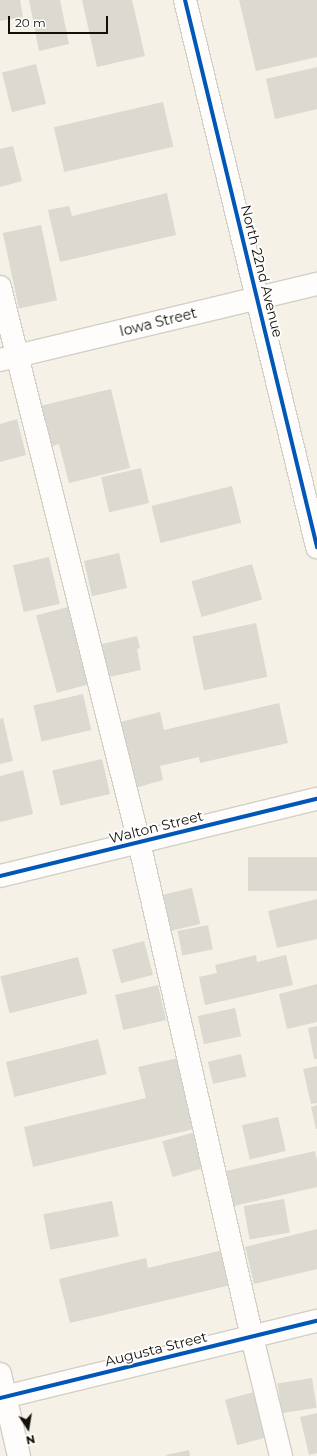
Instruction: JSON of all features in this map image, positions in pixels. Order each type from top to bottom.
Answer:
[{"type":"street","name":"North 22nd Avenue","points":[[185,0],[317,547]]},
{"type":"street","name":"Iowa Street","points":[[8,358],[317,284]]},
{"type":"street","points":[[0,287],[8,358],[139,842],[252,1337],[281,1456]]},
{"type":"street","name":"Walton Street","points":[[0,876],[317,799]]},
{"type":"street","name":"Augusta Street","points":[[3,1397],[317,1321]]},
{"type":"street","points":[[0,1374],[3,1397],[19,1456]]},
{"type":"building","points":[[0,0],[20,0],[23,17],[0,21]]},
{"type":"building","points":[[29,0],[60,0],[69,44],[39,51]]},
{"type":"building","points":[[82,0],[132,0],[145,56],[97,67]]},
{"type":"building","points":[[239,0],[317,0],[317,57],[256,71]]},
{"type":"building","points":[[36,64],[46,104],[12,112],[2,72]]},
{"type":"building","points":[[317,67],[317,109],[275,119],[266,79]]},
{"type":"building","points":[[163,102],[173,147],[64,172],[54,127]]},
{"type":"building","points":[[13,146],[22,181],[0,187],[0,149]]},
{"type":"building","points":[[167,193],[176,235],[60,262],[48,210],[69,206],[72,216]]},
{"type":"building","points":[[41,225],[57,300],[19,308],[3,233]]},
{"type":"building","points":[[111,389],[130,468],[69,483],[59,444],[50,447],[40,406]]},
{"type":"building","points":[[17,419],[26,455],[0,462],[0,424]]},
{"type":"building","points":[[141,468],[149,503],[109,512],[101,477]]},
{"type":"building","points":[[232,486],[241,523],[161,543],[151,506]]},
{"type":"building","points":[[119,553],[127,588],[92,596],[84,561]]},
{"type":"building","points":[[49,557],[60,604],[24,612],[13,565]]},
{"type":"building","points":[[252,564],[262,600],[202,617],[191,581]]},
{"type":"building","points":[[68,607],[89,684],[57,693],[36,616]]},
{"type":"building","points":[[256,623],[267,677],[204,690],[192,637]]},
{"type":"building","points":[[137,636],[140,648],[137,649],[141,670],[109,677],[102,644]]},
{"type":"building","points":[[83,694],[91,730],[42,742],[33,705]]},
{"type":"building","points":[[279,703],[288,743],[200,763],[199,757],[160,766],[163,780],[135,788],[120,722],[160,712],[164,730]]},
{"type":"building","points":[[3,718],[13,761],[0,764],[0,719]]},
{"type":"building","points":[[102,759],[110,794],[60,806],[52,770]]},
{"type":"building","points":[[23,770],[33,814],[0,822],[0,776]]},
{"type":"building","points":[[248,857],[317,857],[317,891],[248,891]]},
{"type":"building","points":[[192,888],[200,924],[167,932],[159,896]]},
{"type":"building","points":[[317,899],[317,939],[277,948],[268,911]]},
{"type":"building","points":[[208,925],[213,950],[182,955],[178,931]]},
{"type":"building","points":[[144,941],[153,975],[121,983],[112,950]]},
{"type":"building","points":[[256,955],[257,962],[286,955],[293,985],[205,1005],[199,977],[217,973],[215,965]]},
{"type":"building","points":[[78,957],[87,994],[10,1013],[0,976]]},
{"type":"building","points":[[317,984],[317,1022],[287,1029],[279,994]]},
{"type":"building","points":[[158,985],[166,1020],[123,1030],[115,995]]},
{"type":"building","points":[[235,1008],[241,1036],[204,1044],[198,1016]]},
{"type":"building","points":[[317,1026],[317,1059],[314,1059],[308,1028]]},
{"type":"building","points":[[98,1039],[107,1074],[15,1097],[6,1062]]},
{"type":"building","points":[[241,1054],[246,1076],[213,1084],[208,1062]]},
{"type":"building","points":[[178,1058],[194,1129],[33,1167],[24,1127],[146,1098],[138,1067]]},
{"type":"building","points":[[317,1066],[317,1103],[311,1104],[303,1069]]},
{"type":"building","points":[[317,1105],[317,1129],[316,1129],[311,1107]]},
{"type":"building","points":[[278,1117],[286,1151],[250,1159],[242,1125]]},
{"type":"building","points":[[195,1132],[205,1168],[173,1177],[162,1141]]},
{"type":"building","points":[[315,1151],[317,1160],[317,1187],[234,1206],[226,1171]]},
{"type":"building","points":[[284,1199],[290,1232],[250,1240],[244,1206]]},
{"type":"building","points":[[112,1201],[119,1236],[50,1250],[43,1214]]},
{"type":"building","points":[[317,1229],[317,1269],[254,1284],[245,1247]]},
{"type":"building","points":[[223,1250],[231,1285],[70,1323],[59,1279],[146,1258],[148,1268]]},
{"type":"building","points":[[312,1378],[317,1408],[282,1413],[277,1383]]},
{"type":"building","points":[[254,1392],[266,1437],[237,1445],[225,1400]]},
{"type":"building","points":[[317,1413],[317,1453],[309,1455],[300,1417]]},
{"type":"building","points":[[189,1450],[190,1456],[166,1456],[166,1455]]},
{"type":"cycle path","points":[[185,0],[317,547]]},
{"type":"cycle path","points":[[0,876],[317,799]]},
{"type":"cycle path","points":[[0,1398],[317,1321]]}]
